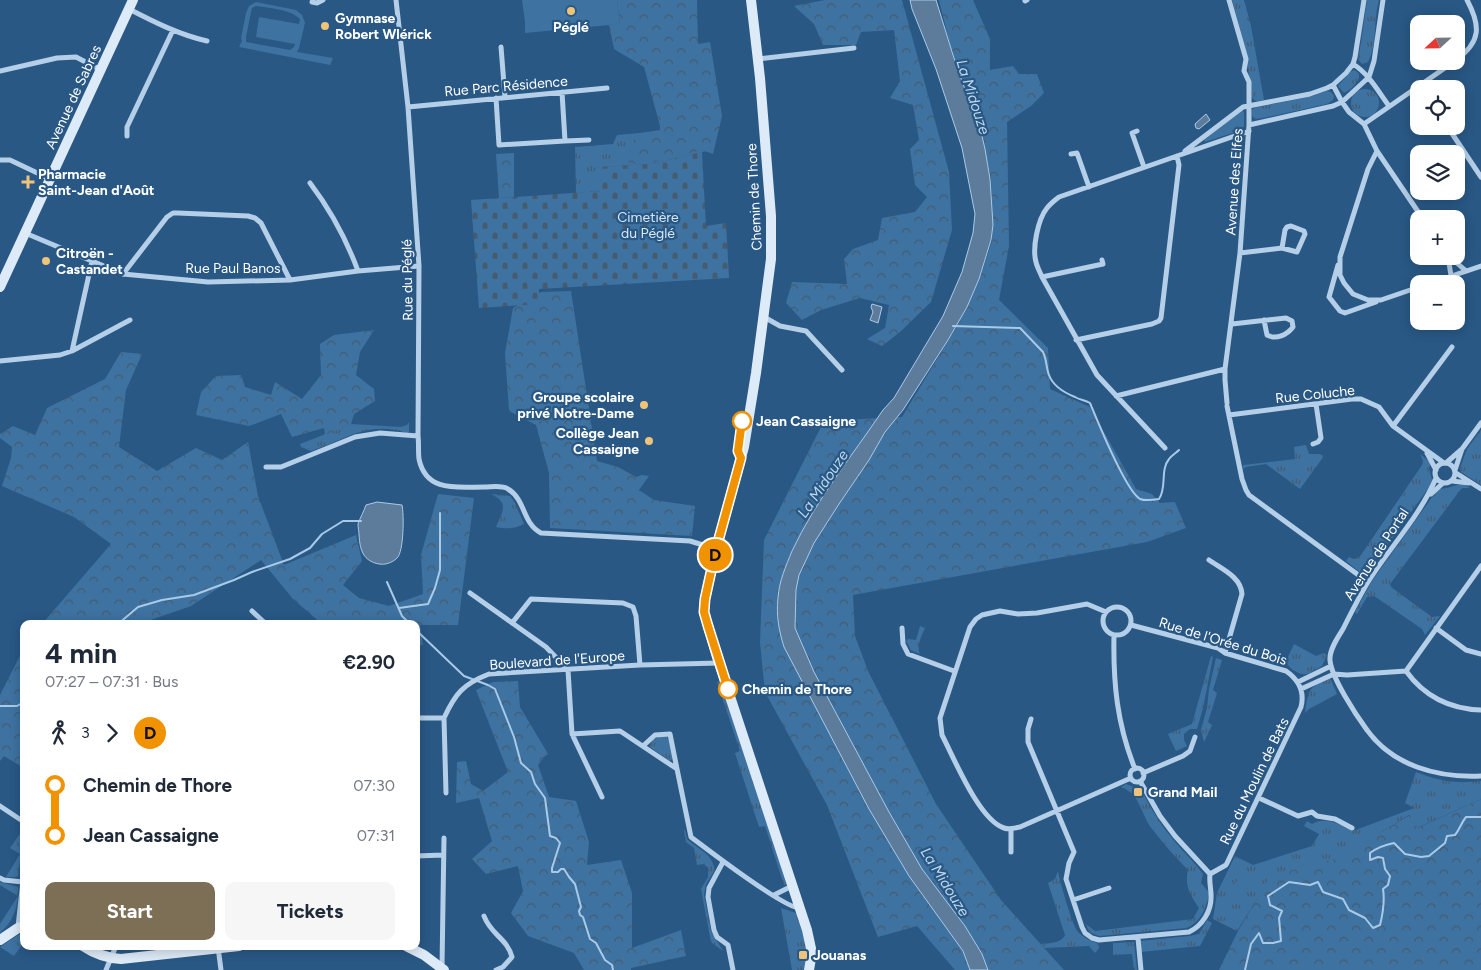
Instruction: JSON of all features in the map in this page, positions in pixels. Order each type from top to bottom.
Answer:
[{"type":"street","points":[[312,2],[317,3],[323,0]]},
{"type":"street","name":"Rue du Péglé","points":[[396,0],[408,107],[419,266],[418,436],[419,459],[424,473],[434,483],[449,486],[505,487],[516,495],[533,529],[541,533],[690,541],[716,549]]},
{"type":"street","name":"Chemin de Thore","points":[[751,0],[758,58],[770,216],[771,259],[744,447],[716,549],[704,612],[811,944],[810,970]]},
{"type":"street","name":"Avenue des Elfes","points":[[1229,0],[1246,59],[1244,71],[1248,80],[1249,106],[1249,131],[1240,253],[1224,380],[1242,480],[1249,495],[1368,582]]},
{"type":"street","points":[[1179,155],[1244,107],[1310,94],[1333,85],[1346,73],[1352,64],[1358,44],[1364,0]]},
{"type":"street","points":[[1249,125],[1324,108],[1342,102],[1369,77],[1374,61],[1382,0]]},
{"type":"street","points":[[1465,54],[1471,49],[1478,35],[1479,27],[1477,15],[1467,0]]},
{"type":"street","points":[[131,4],[173,30],[207,41]]},
{"type":"street","name":"Avenue de Sabres","points":[[0,287],[131,4]]},
{"type":"street","points":[[127,136],[127,127],[173,30]]},
{"type":"street","points":[[501,47],[505,97]]},
{"type":"street","points":[[758,58],[854,48]]},
{"type":"street","points":[[0,71],[57,58],[76,58],[101,70]]},
{"type":"street","points":[[1352,64],[1369,77],[1389,106]]},
{"type":"street","points":[[1430,80],[1444,70]]},
{"type":"street","points":[[1333,85],[1342,102],[1364,124],[1377,151],[1417,210]]},
{"type":"street","name":"Rue Parc Résidence","points":[[408,107],[607,88]]},
{"type":"street","points":[[562,92],[565,141]]},
{"type":"street","points":[[1364,124],[1410,94]]},
{"type":"street","points":[[496,98],[499,145],[505,148],[589,140]]},
{"type":"street","points":[[1137,131],[1132,133],[1144,167]]},
{"type":"street","points":[[1165,448],[1097,375],[1076,340],[1036,263],[1034,248],[1038,230],[1042,215],[1051,203],[1060,197],[1249,131]]},
{"type":"street","points":[[1453,135],[1481,177]]},
{"type":"street","points":[[1377,151],[1368,169],[1329,295],[1340,311],[1345,313],[1410,290]]},
{"type":"street","points":[[1071,154],[1077,153],[1089,187]]},
{"type":"street","points":[[1076,340],[1155,323],[1161,318],[1179,155]]},
{"type":"street","points":[[0,160],[10,160],[50,179]]},
{"type":"street","points":[[310,183],[322,199],[358,270]]},
{"type":"street","points":[[123,274],[167,217],[172,213],[178,213],[248,216],[255,218],[261,223],[290,280]]},
{"type":"street","points":[[1240,253],[1282,248],[1296,252],[1299,251],[1305,234],[1304,231],[1291,226],[1287,227],[1282,248]]},
{"type":"street","name":"Rue Paul Banos","points":[[25,233],[123,274],[208,282],[290,280],[358,270],[419,266]]},
{"type":"street","points":[[1340,257],[1340,275],[1350,291],[1364,299],[1381,300]]},
{"type":"street","points":[[1042,277],[1103,264],[1102,260]]},
{"type":"street","points":[[72,351],[92,262]]},
{"type":"street","points":[[1459,265],[1466,271]]},
{"type":"street","points":[[1454,275],[1481,266]]},
{"type":"street","points":[[763,317],[780,326],[806,331],[842,370]]},
{"type":"street","points":[[1232,324],[1264,320],[1289,318],[1293,327],[1284,335],[1271,338],[1266,333],[1264,320]]},
{"type":"street","points":[[0,361],[60,355],[72,351],[130,320]]},
{"type":"street","points":[[1393,426],[1452,347]]},
{"type":"street","points":[[1116,396],[1225,369]]},
{"type":"street","name":"Rue Coluche","points":[[1229,415],[1352,398],[1361,399],[1379,407],[1393,426],[1445,463]]},
{"type":"street","points":[[1313,444],[1318,442],[1320,438],[1316,404]]},
{"type":"street","points":[[1472,483],[1452,481],[1443,483],[1436,478],[1436,470],[1439,465],[1445,463],[1462,449],[1481,423]]},
{"type":"street","points":[[266,467],[281,468],[355,437],[380,433],[418,436]]},
{"type":"street","points":[[1452,481],[1462,449]]},
{"type":"street","name":"Rue Coluche","points":[[1426,450],[1436,470]]},
{"type":"street","points":[[1445,463],[1453,466],[1455,472],[1481,489]]},
{"type":"street","name":"Avenue de Portal","points":[[1331,666],[1332,650],[1368,582],[1428,496],[1436,478]]},
{"type":"street","name":"Avenue de Portal","points":[[1428,496],[1443,483]]},
{"type":"street","points":[[1209,560],[1238,581],[1242,587],[1242,594],[1224,653]]},
{"type":"street","points":[[1406,671],[1481,566]]},
{"type":"street","points":[[470,593],[546,647],[568,670],[572,734],[602,797]]},
{"type":"street","points":[[512,623],[531,599],[623,603],[633,607],[636,616],[640,665]]},
{"type":"street","points":[[1106,612],[1087,604],[1037,614],[1018,614],[1000,611],[982,615],[976,619],[970,627],[940,718],[942,734],[968,786],[982,809],[990,819],[1005,828],[1011,829],[1057,811],[1131,778]]},
{"type":"street","points":[[1117,606],[1126,609],[1131,616],[1131,625],[1125,633],[1114,635],[1104,628],[1103,620],[1109,609],[1117,606]]},
{"type":"street","points":[[252,611],[262,620]]},
{"type":"street","name":"Rue de l'Orée du Bois","points":[[1131,625],[1218,648],[1224,653],[1286,671],[1294,677],[1301,689]]},
{"type":"street","points":[[902,628],[903,644],[908,654],[954,671]]},
{"type":"street","points":[[1436,628],[1466,650],[1481,654]]},
{"type":"street","points":[[1114,635],[1115,694],[1124,736],[1135,769]]},
{"type":"street","name":"Boulevard de l'Europe","points":[[444,718],[453,699],[467,684],[489,674],[640,665],[719,663]]},
{"type":"street","points":[[1298,682],[1331,666],[1357,718],[1370,735],[1400,759],[1414,766],[1443,775],[1481,776]]},
{"type":"street","points":[[1301,689],[1334,674],[1347,675],[1406,671]]},
{"type":"street","points":[[1406,671],[1413,681],[1434,698],[1459,707],[1481,710]]},
{"type":"street","name":"Rue du Moulin de Bats","points":[[1210,874],[1226,865],[1259,798],[1301,707],[1304,698],[1301,689]]},
{"type":"street","points":[[420,718],[444,718],[446,793]]},
{"type":"street","points":[[1031,719],[1028,729],[1028,742],[1074,852],[1069,862],[1066,879],[1082,927],[1092,938],[1100,940],[1138,938],[1188,932],[1197,928],[1206,916],[1211,904],[1210,874],[1175,836],[1160,816],[1140,781]]},
{"type":"street","points":[[572,734],[620,732],[677,769]]},
{"type":"street","points":[[643,746],[655,735],[670,734],[691,837],[723,862],[794,908],[800,908]]},
{"type":"street","points":[[1143,773],[1190,751],[1195,737]]},
{"type":"street","points":[[1135,769],[1141,770],[1143,773]]},
{"type":"street","points":[[1131,778],[1131,774],[1135,769]]},
{"type":"street","points":[[1140,781],[1143,778],[1143,773]]},
{"type":"street","points":[[1131,778],[1134,781],[1140,781]]},
{"type":"street","points":[[1259,798],[1298,816],[1312,812],[1317,816],[1335,819],[1352,828]]},
{"type":"street","points":[[0,806],[20,819]]},
{"type":"street","points":[[1011,829],[1011,852]]},
{"type":"street","points":[[443,969],[444,838]]},
{"type":"street","points":[[420,856],[443,855]]},
{"type":"street","points":[[723,862],[709,888],[708,897],[714,930],[717,937],[728,945],[733,970]]},
{"type":"street","points":[[0,878],[20,882]]},
{"type":"street","points":[[774,895],[792,886]]},
{"type":"street","points":[[1073,900],[1109,888]]},
{"type":"street","points":[[484,916],[487,926],[509,947],[512,956],[503,967],[496,970]]},
{"type":"street","points":[[0,940],[20,928]]},
{"type":"street","points":[[1138,938],[1141,970]]},
{"type":"street","points":[[89,950],[93,953],[121,959],[194,950]]},
{"type":"street","points":[[106,970],[115,950]]},
{"type":"street","points":[[218,950],[221,970]]},
{"type":"street","points":[[414,950],[443,969]]},
{"type":"green space","name":"Péglé","points":[[522,0],[617,0],[620,24],[525,33]]},
{"type":"green space","points":[[617,0],[697,0],[698,44],[710,42],[722,116],[713,154],[702,150],[651,163],[628,164],[633,148],[634,134],[660,130],[660,126],[644,67],[614,49],[609,25],[620,23]]},
{"type":"green space","points":[[825,0],[902,0],[949,172],[952,230],[931,302],[900,332],[882,346],[867,339],[885,328],[889,305],[860,298],[821,310],[802,320],[786,303],[792,282],[847,284],[844,259],[853,249],[878,240],[882,218],[915,212],[927,197],[915,185],[910,149],[919,140],[913,105],[890,98],[900,81],[894,30],[861,32],[856,45],[823,45],[814,24],[794,6]]},
{"type":"green space","points":[[939,0],[973,0],[990,39],[990,70],[1013,66],[1019,74],[1037,74],[1044,93],[1031,106],[1007,122],[1009,246],[999,300],[1048,348],[1050,389],[1090,407],[1136,489],[1152,494],[1160,503],[1175,502],[1186,528],[1147,542],[853,595],[855,636],[868,671],[936,804],[1001,900],[1064,970],[955,970],[917,926],[878,937],[827,805],[765,692],[760,642],[764,540],[824,421],[902,417],[957,326],[979,280],[992,241],[991,179],[979,120],[951,49]]},
{"type":"green space","points":[[1232,0],[1244,0],[1251,26],[1264,100],[1255,101],[1251,96],[1246,50]]},
{"type":"green space","points":[[1367,0],[1379,0],[1371,55],[1368,62],[1362,64],[1358,59]]},
{"type":"green space","points":[[256,2],[296,10],[302,15],[305,23],[297,52],[333,58],[330,65],[239,47],[249,6]],"holes":[[[256,6],[285,11],[300,19],[299,24],[259,17],[256,37],[295,44],[294,47],[290,50],[246,42],[252,8]]]},
{"type":"green space","points":[[1354,70],[1358,72],[1359,79],[1351,89],[1344,93],[1338,86]]},
{"type":"green space","points":[[1365,89],[1375,93],[1379,103],[1375,113],[1365,117],[1355,113],[1351,103],[1355,93]]},
{"type":"green space","points":[[1327,91],[1331,92],[1334,96],[1333,100],[1327,104],[1263,118],[1255,119],[1252,116],[1254,108],[1313,96]]},
{"type":"green space","points":[[1242,110],[1244,112],[1244,126],[1241,130],[1205,142],[1204,139]]},
{"type":"green space","points":[[709,127],[711,150],[652,164],[601,167],[601,191],[576,193],[575,147],[613,144],[617,135]]},
{"type":"green space","name":"Cimetière du Péglé","points":[[702,152],[706,226],[726,223],[729,278],[539,289],[539,304],[479,308],[471,200],[601,191],[600,167],[652,164]]},
{"type":"green space","points":[[514,153],[514,197],[499,198],[496,154]]},
{"type":"green space","points":[[571,291],[597,461],[618,467],[636,477],[642,475],[649,476],[639,490],[654,500],[695,506],[692,536],[550,528],[549,473],[536,425],[509,411],[505,353],[513,308],[541,292]]},
{"type":"green space","points":[[374,330],[360,352],[356,375],[374,389],[375,401],[354,414],[351,424],[325,435],[324,428],[292,437],[281,414],[249,426],[196,415],[201,392],[216,376],[241,375],[245,387],[271,395],[275,382],[302,399],[321,375],[320,344],[334,335]]},
{"type":"green space","points":[[121,352],[142,354],[126,390],[119,447],[157,471],[196,448],[222,460],[248,442],[258,496],[284,565],[356,535],[362,561],[343,585],[359,598],[389,606],[423,594],[421,555],[438,494],[474,498],[458,625],[420,625],[420,620],[317,620],[293,599],[261,560],[191,606],[151,620],[45,620],[111,544],[74,517],[2,486],[11,458],[12,447],[0,438],[0,434],[13,426],[35,435],[47,408],[105,379]]},
{"type":"green space","points":[[409,422],[409,432],[407,433],[380,429],[368,430],[311,451],[301,447],[300,444],[351,424],[401,427]]},
{"type":"green space","points":[[1481,430],[1481,485],[1461,472],[1460,468],[1467,449]]},
{"type":"green space","points":[[1306,445],[1309,454],[1324,456],[1300,489],[1266,464],[1243,469],[1243,465],[1295,459],[1294,447]]},
{"type":"green space","points":[[1420,454],[1431,463],[1429,468],[1432,480],[1430,486],[1368,571],[1361,573],[1346,561],[1349,557],[1355,559],[1361,555],[1422,465],[1423,461]]},
{"type":"green space","points":[[1463,484],[1470,488],[1461,489],[1390,584],[1391,587],[1432,617],[1440,616],[1425,635],[1422,629],[1374,596],[1367,597],[1357,614],[1355,612],[1372,581],[1438,489]]},
{"type":"green space","points":[[491,494],[510,496],[524,524],[510,528],[496,527],[503,504],[497,497]]},
{"type":"green space","points":[[420,625],[423,645],[420,646]]},
{"type":"green space","points":[[920,626],[925,628],[919,644],[920,654],[911,650],[906,641],[908,639],[916,640]]},
{"type":"green space","points":[[1294,644],[1316,656],[1324,653],[1327,655],[1322,666],[1312,672],[1302,674],[1288,666],[1286,661]]},
{"type":"green space","points":[[20,656],[20,766],[4,756],[0,761],[0,695]]},
{"type":"green space","points":[[1211,656],[1213,657],[1197,729],[1190,729],[1184,734],[1187,746],[1176,751],[1168,734],[1192,724]]},
{"type":"green space","points":[[1216,658],[1222,660],[1213,690],[1217,693],[1208,722],[1212,725],[1204,742],[1201,730]]},
{"type":"green space","points":[[1329,678],[1337,694],[1305,713],[1310,691]]},
{"type":"green space","points":[[518,681],[520,707],[548,754],[538,765],[549,797],[576,801],[589,842],[587,865],[621,860],[632,893],[632,948],[681,930],[686,956],[631,968],[631,970],[584,970],[574,953],[528,936],[511,913],[523,891],[518,866],[486,874],[472,859],[492,841],[479,798],[456,803],[457,762],[466,761],[471,784],[483,791],[508,772],[476,690],[493,682]]},
{"type":"green space","points":[[722,681],[788,884],[784,885],[765,826],[759,827],[735,753],[740,751],[717,682]]},
{"type":"green space","points":[[658,737],[667,737],[670,743],[673,758],[670,761],[650,747],[651,741]]},
{"type":"green space","points":[[1416,772],[1448,781],[1481,781],[1481,799],[1417,828],[1409,815],[1337,860],[1271,876],[1237,931],[1213,919],[1217,893],[1235,856],[1253,865],[1312,846],[1319,834],[1304,826],[1307,821],[1312,824],[1328,821],[1353,831],[1414,808],[1405,803]]},
{"type":"green space","points":[[1126,784],[1141,790],[1167,832],[1203,874],[1201,883],[1209,892],[1207,903],[1196,922],[1187,928],[1099,936],[1089,932],[1086,924],[1095,931],[1193,919],[1199,908],[1188,886],[1188,870],[1152,829],[1133,795],[1121,787]]},
{"type":"green space","points":[[1481,799],[1481,970],[1219,970],[1238,931],[1270,876],[1338,858],[1410,815],[1418,828]]},
{"type":"green space","points":[[684,830],[687,839],[708,855],[715,870],[706,884],[704,895],[711,931],[723,951],[711,942],[701,889],[708,877],[708,868],[704,864],[697,865],[694,848],[686,842]]},
{"type":"green space","points":[[20,834],[20,854],[10,848]]},
{"type":"green space","points":[[20,854],[18,876],[6,877]]},
{"type":"green space","points":[[1058,871],[1066,903],[1078,932],[1099,944],[1099,948],[1095,953],[1089,946],[1045,948],[1040,944],[1058,942],[1065,935],[1048,883],[1055,879]]},
{"type":"green space","points":[[1240,875],[1252,883],[1246,892],[1235,884]]},
{"type":"green space","points":[[0,882],[18,887],[18,896],[0,885]]},
{"type":"green space","points":[[18,896],[15,912],[9,923],[0,933],[0,924]]},
{"type":"green space","points":[[781,908],[799,914],[807,952],[806,970],[792,970]]},
{"type":"green space","points":[[1207,920],[1212,923],[1200,946],[1141,952],[1140,941],[1199,934]]},
{"type":"green space","points":[[20,934],[20,948],[14,956],[0,947]]},
{"type":"green space","points":[[1134,942],[1137,970],[1134,970],[1132,954],[1113,955],[1113,943]]},
{"type":"shaded area","points":[[910,0],[936,0],[963,84],[978,119],[990,179],[993,225],[991,240],[979,279],[967,307],[948,340],[903,410],[885,432],[869,460],[814,543],[799,575],[796,590],[795,628],[814,672],[889,812],[922,869],[965,926],[982,954],[988,970],[970,970],[963,951],[909,876],[869,809],[784,647],[778,617],[777,604],[781,580],[792,551],[812,514],[883,410],[894,398],[943,316],[962,272],[973,233],[975,214],[962,148],[936,69]]},
{"type":"shaded area","points":[[1206,114],[1210,120],[1199,129],[1196,128],[1195,124]]},
{"type":"shaded area","points":[[872,304],[882,307],[878,323],[870,320],[873,312]]},
{"type":"shaded area","points":[[377,502],[402,505],[403,510],[403,533],[399,554],[393,561],[384,564],[374,563],[369,560],[363,554],[359,540],[358,524],[366,505]]},
{"type":"waterway","points":[[953,326],[1020,328],[1043,352],[1047,370],[1056,386],[1090,403],[1120,470],[1127,483],[1140,499],[1159,499],[1163,490],[1166,463],[1179,450]]},
{"type":"waterway","points":[[399,608],[428,604],[435,588],[440,570],[440,513]]},
{"type":"waterway","points":[[123,620],[138,607],[162,600],[194,595],[290,559],[310,548],[322,534],[343,521],[361,521]]},
{"type":"waterway","points":[[387,582],[402,616],[406,620]]},
{"type":"waterway","points":[[420,634],[464,676],[495,689],[514,737],[521,763],[531,772],[535,784],[545,798],[550,836],[556,838],[560,843],[552,872],[564,869],[575,884],[581,907],[580,915],[583,917],[590,939],[596,943],[605,960],[612,965],[613,970]]},
{"type":"waterway","points":[[0,706],[20,704]]},
{"type":"waterway","points":[[1245,970],[1251,944],[1259,933],[1263,943],[1281,941],[1279,918],[1282,911],[1270,905],[1268,896],[1289,882],[1310,885],[1318,882],[1323,892],[1343,899],[1349,910],[1365,918],[1373,928],[1380,925],[1384,898],[1383,889],[1388,885],[1390,876],[1385,869],[1383,858],[1378,857],[1370,860],[1370,853],[1381,846],[1394,843],[1405,854],[1421,857],[1429,856],[1445,843],[1447,836],[1455,835],[1466,817],[1481,817]]},
{"type":"bus line","name":"D","points":[[728,689],[704,612],[709,576],[741,458],[738,451],[742,421]]},
{"type":"place","name":"Péglé","points":[[571,11]]},
{"type":"place","name":"Gymnase Robert Wlérick","points":[[325,26]]},
{"type":"place","name":"Pharmacie Saint-Jean d'Août","points":[[28,182]]},
{"type":"place","name":"Citroën - Castandet","points":[[46,261]]},
{"type":"place","name":"Groupe scolaire privé Notre-Dame","points":[[644,405]]},
{"type":"place","name":"Jean Cassaigne","points":[[742,421]]},
{"type":"place","name":"Collège Jean Cassaigne","points":[[649,441]]},
{"type":"place","name":"Chemin de Thore","points":[[728,689]]},
{"type":"place","name":"Grand Mail","points":[[1138,792]]},
{"type":"place","name":"Jouanas","points":[[803,955]]},
{"type":"water label","name":"La Midouze","points":[[973,97]]},
{"type":"water label","name":"La Midouze","points":[[823,484]]},
{"type":"water label","name":"La Midouze","points":[[945,882]]}]
